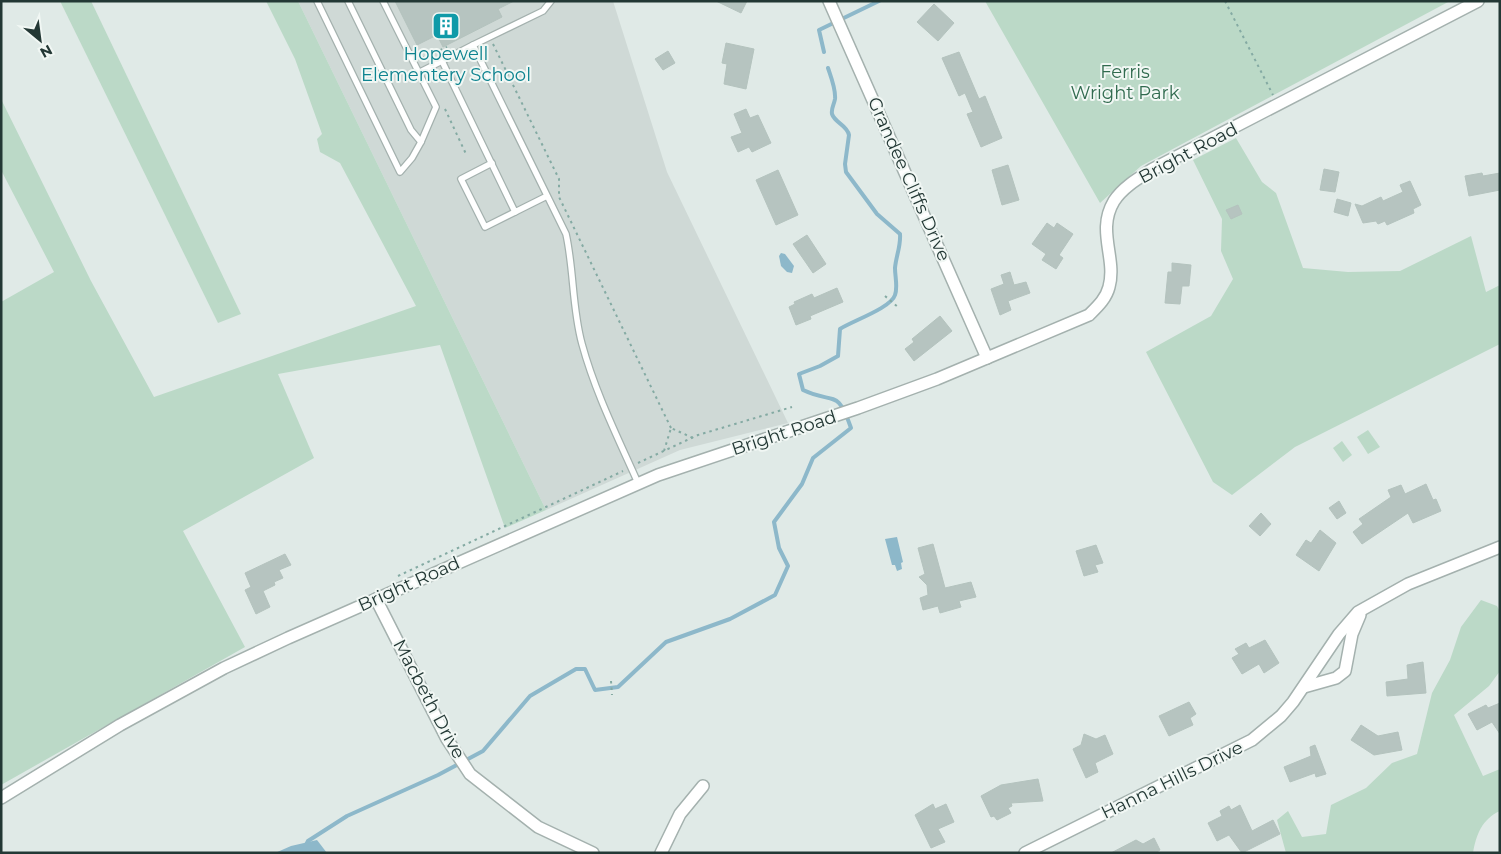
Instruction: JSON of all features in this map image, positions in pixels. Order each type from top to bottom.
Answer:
[{"type":"street","name":"Bright Road","points":[[1,798],[120,725],[224,668],[376,599],[638,483],[692,462],[830,419],[987,358],[1089,315],[1102,301],[1109,288],[1112,272],[1107,248],[1108,214],[1115,199],[1130,184],[1153,169],[1478,1]]},
{"type":"street","name":"Grandee Cliffs Drive","points":[[831,6],[987,358]]},
{"type":"street","name":"Hanna Hills Drive","points":[[1025,853],[1252,740],[1281,716],[1304,687],[1339,634],[1360,610],[1408,584],[1500,547]]},
{"type":"street","name":"Macbeth Drive","points":[[376,599],[458,756],[470,774],[538,827],[593,853]]},
{"type":"street","points":[[1304,687],[1336,678],[1345,671],[1352,634],[1360,610]]},
{"type":"street","points":[[661,853],[680,814],[704,786]]},
{"type":"lane","points":[[317,1],[400,172],[412,158],[421,142],[436,107],[383,1]]},
{"type":"lane","points":[[348,1],[411,130],[421,142]]},
{"type":"lane","points":[[418,73],[543,11],[551,1]]},
{"type":"lane","points":[[473,45],[566,234],[572,261],[575,314],[582,344],[614,431],[638,483]]},
{"type":"lane","points":[[442,61],[515,212]]},
{"type":"lane","points":[[492,163],[461,179],[485,226],[547,196]]},
{"type":"path","points":[[1225,1],[1278,106]]},
{"type":"path","points":[[490,37],[559,179],[559,197],[671,428],[693,438]]},
{"type":"path","points":[[414,65],[420,59],[452,45]]},
{"type":"path","points":[[885,296],[900,308]]},
{"type":"path","points":[[398,576],[693,438],[792,407]]},
{"type":"path","points":[[664,451],[671,428]]},
{"type":"path","points":[[611,681],[612,695]]},
{"type":"shaded area","points":[[298,1],[613,1],[667,172],[788,423],[680,450],[546,510]]},
{"type":"green space","points":[[60,1],[91,1],[241,314],[218,323]]},
{"type":"green space","points":[[266,1],[298,1],[546,510],[505,528],[440,345],[278,374],[314,458],[183,531],[245,647],[1,785],[1,302],[54,272],[1,170],[1,99],[91,281],[154,397],[416,306],[340,163],[320,152],[317,139],[322,134],[295,59]]},
{"type":"green space","name":"Ferris Wright Park","points":[[985,1],[1450,1],[1141,166],[1100,203]]},
{"type":"green space","points":[[1236,138],[1262,182],[1276,193],[1303,268],[1348,272],[1400,271],[1471,236],[1486,292],[1500,285],[1500,344],[1295,447],[1232,495],[1213,482],[1146,352],[1211,316],[1233,279],[1221,251],[1222,219],[1193,160]]},
{"type":"green space","points":[[1368,430],[1380,447],[1368,454],[1357,437]]},
{"type":"green space","points":[[1342,441],[1352,455],[1343,462],[1333,448]]},
{"type":"green space","points":[[1481,600],[1497,606],[1500,612],[1500,671],[1489,686],[1454,715],[1483,776],[1500,769],[1500,811],[1484,823],[1476,840],[1473,853],[1286,853],[1277,820],[1288,811],[1302,837],[1326,834],[1331,805],[1366,788],[1392,763],[1417,754],[1432,693],[1450,660],[1461,627]]},
{"type":"water","points":[[781,253],[785,254],[794,266],[792,273],[787,272],[781,266],[779,256]]},
{"type":"water","points":[[897,537],[903,562],[901,563],[902,569],[897,571],[895,565],[892,565],[885,539]]},
{"type":"water","points":[[317,840],[327,853],[275,853],[291,846]]},
{"type":"building","name":"Hopewell Elementery School","points":[[395,1],[514,1],[498,9],[502,17],[443,47],[437,35],[417,45]]},
{"type":"building","points":[[716,1],[747,1],[741,13]]},
{"type":"building","points":[[934,4],[954,23],[938,41],[917,22]]},
{"type":"building","points":[[726,43],[754,49],[746,89],[724,84],[727,64],[722,63]]},
{"type":"building","points":[[668,51],[675,63],[663,70],[655,59]]},
{"type":"building","points":[[959,52],[979,99],[985,96],[1002,138],[981,147],[967,114],[973,112],[965,93],[959,96],[942,58]]},
{"type":"building","points":[[746,109],[750,118],[758,115],[771,143],[752,152],[749,147],[738,152],[731,137],[742,133],[734,114]]},
{"type":"building","points":[[1008,165],[1019,200],[1002,205],[992,170]]},
{"type":"building","points":[[1324,169],[1339,172],[1335,192],[1320,190]]},
{"type":"building","points":[[778,170],[798,215],[776,225],[756,180]]},
{"type":"building","points":[[1482,173],[1483,176],[1500,173],[1500,190],[1469,196],[1465,176]]},
{"type":"building","points":[[1410,181],[1421,205],[1413,209],[1414,213],[1387,225],[1385,221],[1378,224],[1376,221],[1363,223],[1355,204],[1362,206],[1381,197],[1383,201],[1403,192],[1400,185]]},
{"type":"building","points":[[1337,199],[1351,203],[1348,216],[1334,212]]},
{"type":"building","points":[[1238,205],[1242,214],[1231,219],[1226,210]]},
{"type":"building","points":[[1047,223],[1054,228],[1057,223],[1073,234],[1059,255],[1063,258],[1056,269],[1042,260],[1046,254],[1032,244]]},
{"type":"building","points":[[807,235],[826,264],[813,273],[793,244]]},
{"type":"building","points":[[1172,263],[1191,265],[1189,286],[1182,286],[1180,304],[1165,303],[1168,272],[1172,272]]},
{"type":"building","points":[[1010,272],[1014,285],[1026,282],[1030,293],[1008,301],[1011,310],[1000,315],[991,289],[1004,284],[1001,275]]},
{"type":"building","points":[[837,288],[843,302],[810,316],[811,319],[796,325],[789,307],[795,304],[794,302],[812,294],[814,298]]},
{"type":"building","points":[[940,316],[952,331],[914,361],[905,349],[914,342],[912,339]]},
{"type":"building","points":[[1426,484],[1433,500],[1436,499],[1441,511],[1413,523],[1408,513],[1362,544],[1353,532],[1363,524],[1359,519],[1391,497],[1388,490],[1401,485],[1405,494]]},
{"type":"building","points":[[1339,501],[1346,513],[1337,519],[1329,508]]},
{"type":"building","points":[[1261,513],[1271,524],[1260,536],[1249,526]]},
{"type":"building","points":[[1320,530],[1336,543],[1319,571],[1296,555],[1306,540],[1311,543]]},
{"type":"building","points":[[933,544],[945,588],[971,582],[976,597],[959,601],[961,607],[940,613],[938,606],[923,610],[920,598],[928,595],[927,585],[919,577],[925,574],[918,548]]},
{"type":"building","points":[[1096,545],[1103,563],[1095,565],[1098,572],[1084,576],[1076,551]]},
{"type":"building","points":[[285,554],[291,565],[279,570],[283,578],[274,582],[275,585],[263,591],[270,607],[256,614],[245,590],[251,587],[245,573]]},
{"type":"building","points":[[1265,640],[1279,663],[1264,673],[1259,664],[1242,674],[1232,658],[1239,654],[1235,649],[1246,643],[1249,648]]},
{"type":"building","points":[[1423,662],[1426,693],[1387,696],[1386,682],[1408,679],[1407,665]]},
{"type":"building","points":[[1189,702],[1196,714],[1190,718],[1193,725],[1169,736],[1159,716]]},
{"type":"building","points":[[1500,703],[1500,734],[1492,722],[1477,730],[1468,714],[1486,705],[1488,708]]},
{"type":"building","points":[[1361,725],[1378,736],[1398,732],[1402,750],[1374,755],[1351,740]]},
{"type":"building","points":[[1084,734],[1096,739],[1105,735],[1113,754],[1095,763],[1098,772],[1086,778],[1073,749],[1081,745]]},
{"type":"building","points":[[1315,745],[1326,774],[1316,777],[1315,773],[1290,782],[1284,767],[1311,756],[1310,747]]},
{"type":"building","points":[[1038,779],[1043,801],[1011,803],[1012,806],[1008,808],[1011,813],[997,820],[994,816],[991,817],[981,796],[1001,785]]},
{"type":"building","points":[[933,804],[935,809],[946,804],[954,822],[938,829],[945,842],[931,848],[915,815]]},
{"type":"building","points":[[1240,805],[1252,831],[1273,820],[1280,834],[1242,853],[1229,835],[1217,841],[1208,823],[1222,816],[1220,811],[1229,806],[1231,810]]},
{"type":"building","points":[[1154,838],[1160,850],[1157,852],[1159,853],[1111,853],[1136,840],[1143,844]]},
{"type":"waterway","points":[[824,52],[819,30],[879,1]]},
{"type":"waterway","points":[[302,853],[308,841],[347,816],[438,775],[483,751],[530,696],[576,669],[585,669],[595,690],[618,687],[666,642],[730,619],[775,595],[788,566],[779,548],[774,522],[802,484],[813,458],[851,428],[838,402],[803,390],[799,374],[820,366],[838,356],[840,329],[886,305],[892,300],[896,289],[895,268],[900,234],[877,214],[846,172],[845,164],[849,135],[832,114],[835,95],[828,68]]},
{"type":"place","name":"Hopewell Elementery School","points":[[446,26]]}]
